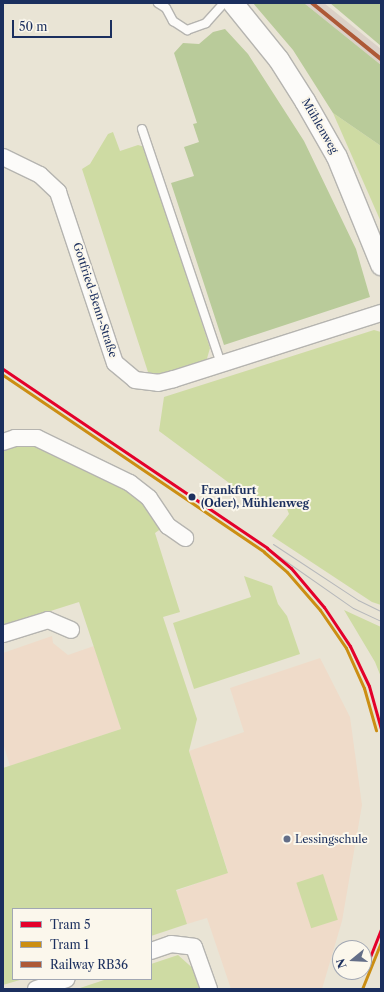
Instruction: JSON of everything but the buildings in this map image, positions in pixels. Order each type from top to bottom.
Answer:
[{"type":"street","name":"Mühlenweg","points":[[233,3],[279,60],[320,126],[337,157],[381,264]]},
{"type":"street","name":"Gottfried-Benn-Straße","points":[[3,157],[40,175],[58,192],[115,363],[135,380],[158,383],[381,313]]},
{"type":"street","points":[[3,442],[15,438],[37,438],[130,483],[149,498],[168,526],[185,538]]},
{"type":"street","points":[[3,634],[48,620],[71,630]]},
{"type":"street","points":[[152,950],[171,944],[194,947],[209,989]]},
{"type":"street","points":[[36,989],[63,980]]},
{"type":"lane","points":[[158,3],[166,8],[173,21],[187,30],[206,23],[224,3]]},
{"type":"lane","points":[[142,129],[222,364]]},
{"type":"shaded area","points":[[304,3],[324,3],[381,49],[381,65]]},
{"type":"shaded area","points":[[52,636],[53,643],[68,655],[94,646],[121,729],[10,766],[3,743],[3,653]]},
{"type":"shaded area","name":"Lessingschule","points":[[320,658],[350,717],[362,805],[342,921],[336,940],[332,940],[332,955],[322,989],[231,989],[207,918],[187,924],[176,891],[228,872],[189,751],[244,732],[230,688]]},
{"type":"green space","points":[[253,3],[304,3],[381,65],[381,146],[333,113],[293,50]]},
{"type":"green space","points":[[330,3],[381,3],[381,46]]},
{"type":"green space","points":[[225,29],[248,54],[304,141],[356,249],[370,297],[224,345],[171,183],[194,176],[184,147],[199,142],[193,124],[197,123],[174,53],[183,43],[199,44],[213,32]]},
{"type":"green space","points":[[333,113],[381,146],[381,222]]},
{"type":"green space","points":[[113,132],[120,151],[138,145],[145,147],[210,348],[206,362],[170,373],[155,374],[148,372],[82,169],[90,164],[108,134]]},
{"type":"green space","points":[[374,330],[381,332],[381,605],[372,602],[272,536],[289,514],[284,501],[261,503],[244,494],[159,431],[164,397]]},
{"type":"green space","points":[[25,442],[35,443],[122,486],[148,506],[162,528],[155,533],[180,612],[163,617],[197,719],[189,751],[228,873],[176,890],[187,924],[152,936],[152,908],[12,908],[12,980],[20,980],[3,985],[3,768],[121,729],[79,602],[3,626],[3,450]]},
{"type":"green space","points":[[244,576],[272,586],[278,604],[287,616],[300,654],[194,689],[173,623],[251,597]]},
{"type":"green space","points":[[344,610],[381,627],[381,677],[375,662]]},
{"type":"green space","points":[[323,874],[338,920],[311,928],[296,883]]},
{"type":"green space","points":[[178,955],[197,972],[203,989],[77,989],[104,980],[152,980],[152,964]]},
{"type":"tram line","name":"5","points":[[3,369],[267,548],[291,568],[324,607],[350,646],[369,686],[381,729]]},
{"type":"tram line","name":"1","points":[[3,375],[264,552],[287,572],[320,610],[346,648],[364,688],[376,730]]},
{"type":"tram line","points":[[273,544],[358,600],[381,611]]},
{"type":"tram line","points":[[267,548],[353,608],[381,621]]},
{"type":"tram line","name":"5","points":[[372,952],[381,929]]},
{"type":"tram line","name":"1","points":[[362,989],[381,942]]},
{"type":"rail line","name":"RB36","points":[[312,3],[381,59]]},
{"type":"place","name":"Frankfurt (Oder), Mühlenweg","points":[[192,497]]},
{"type":"place","name":"Lessingschule","points":[[287,839]]}]
